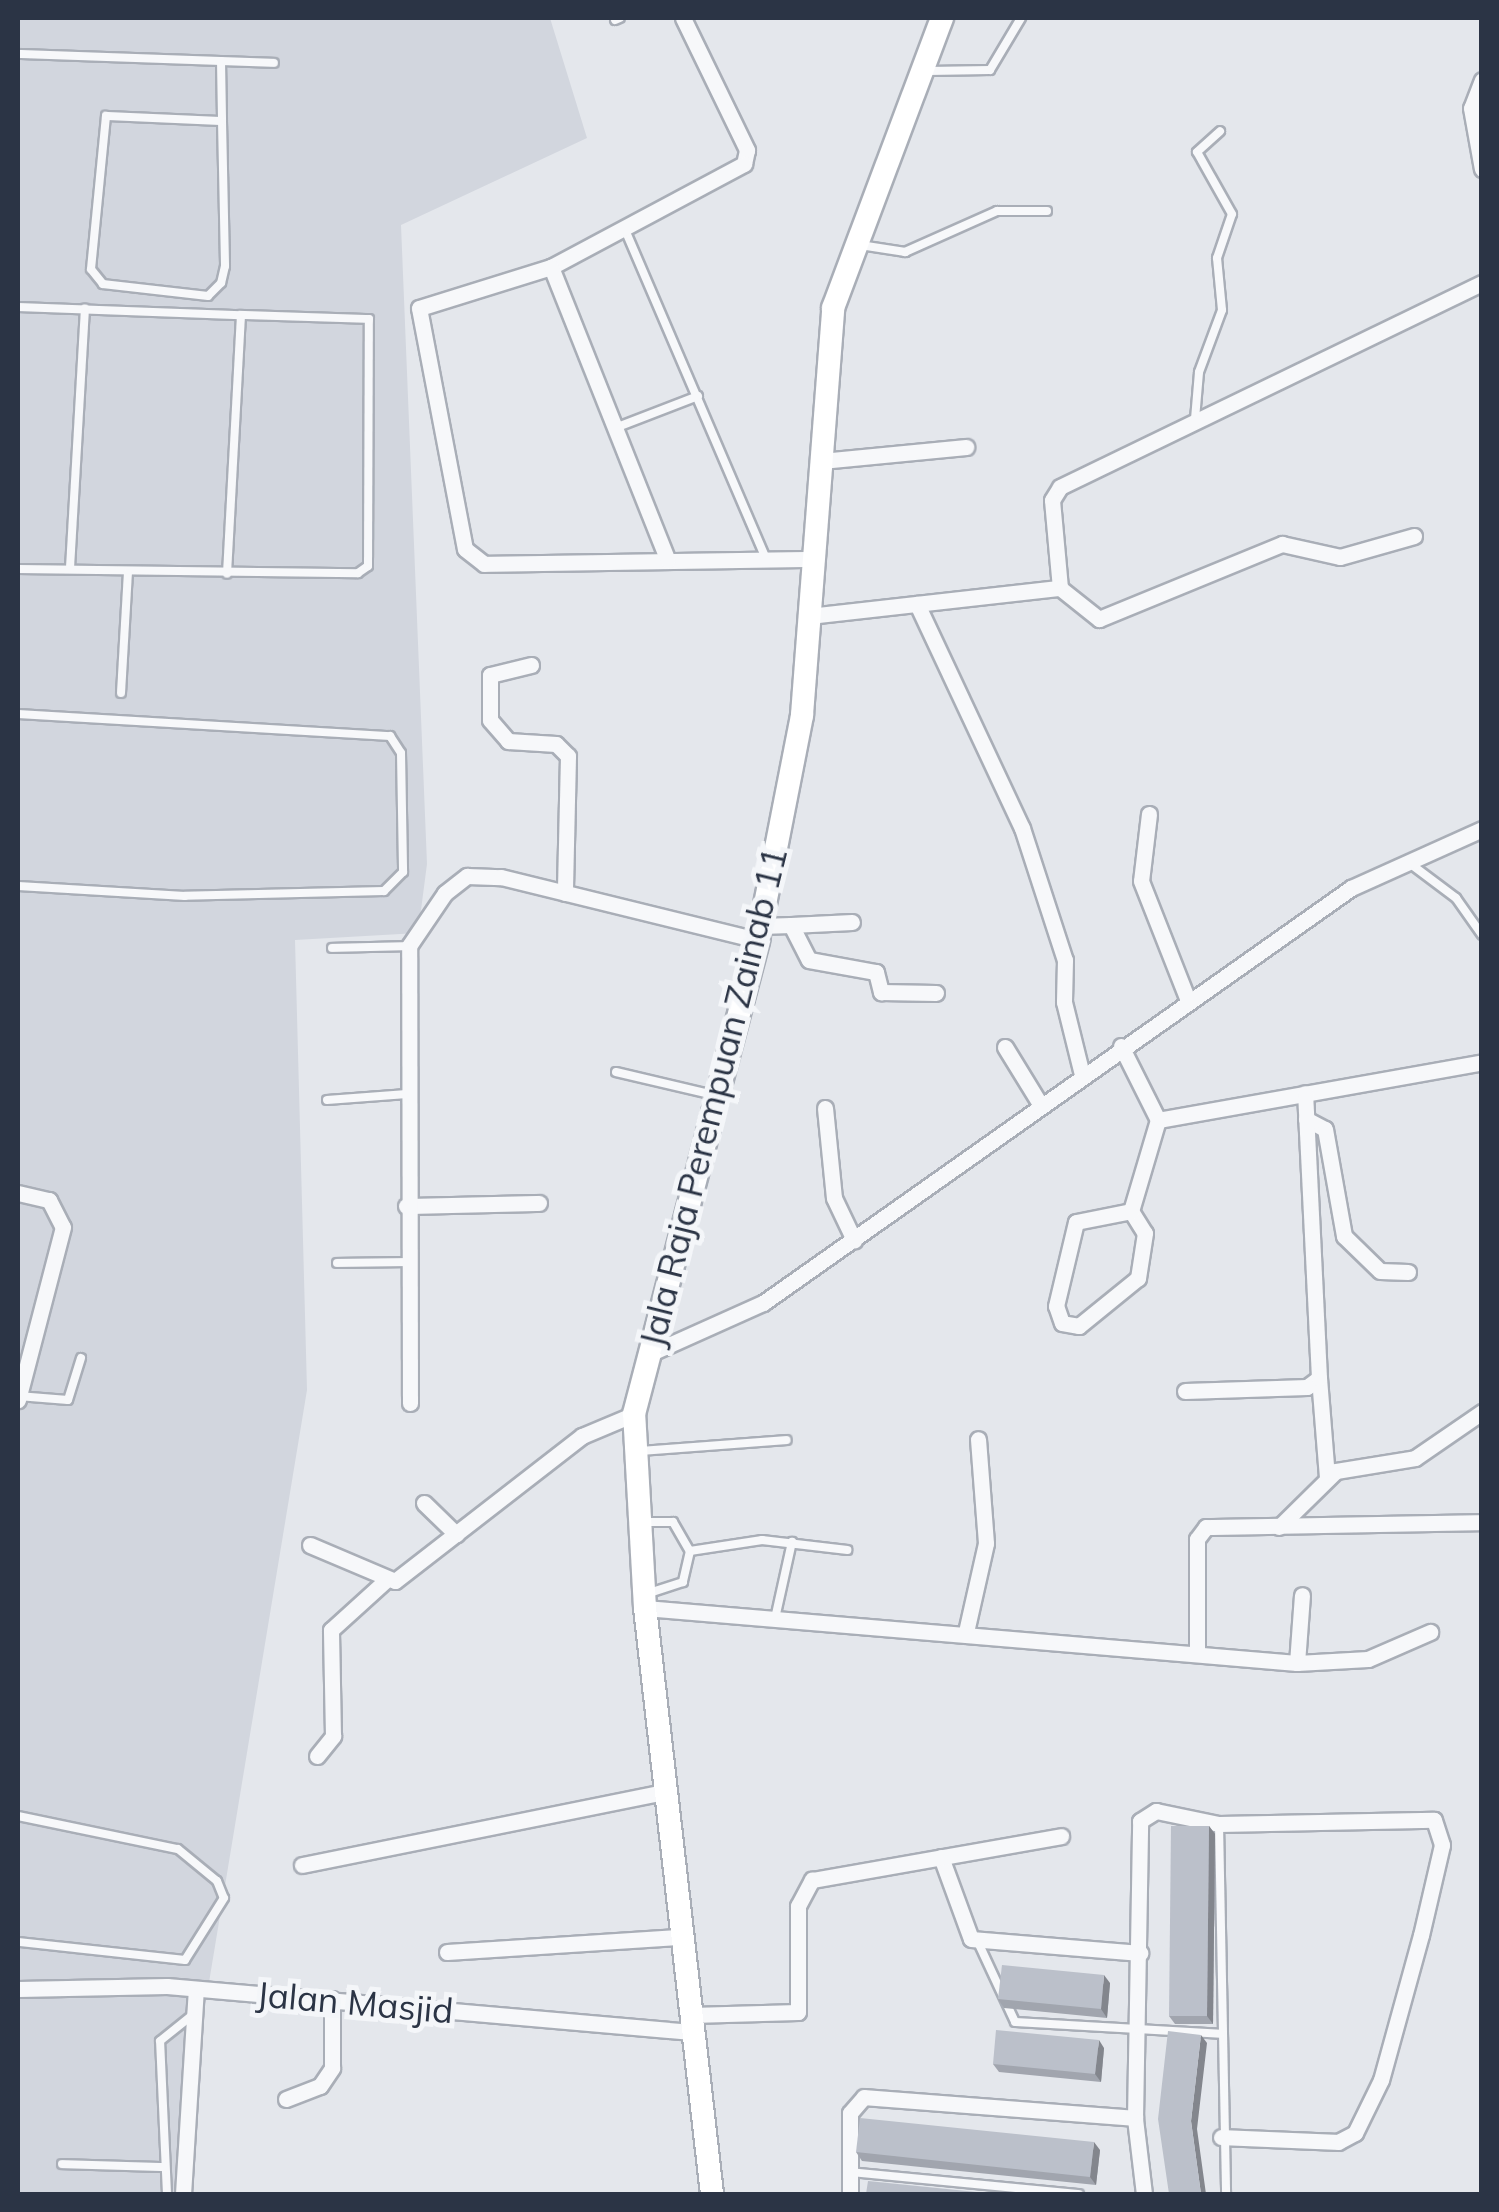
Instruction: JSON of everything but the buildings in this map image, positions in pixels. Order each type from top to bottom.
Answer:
[{"type":"main road","name":"Jala Raja Perempuan Zainab 11","points":[[712,2194],[645,1601],[634,1414],[759,933],[802,715],[833,308],[851,244],[942,18]]},
{"type":"street","points":[[683,18],[747,159],[626,232],[551,266],[430,299],[416,314],[467,556],[484,564],[814,559]]},
{"type":"street","points":[[1482,80],[1470,108],[1482,169]]},
{"type":"street","points":[[551,266],[668,562]]},
{"type":"street","points":[[1060,588],[1056,490],[1482,283]]},
{"type":"street","points":[[821,461],[966,447]]},
{"type":"street","points":[[810,616],[1060,588],[1099,619],[1282,544],[1340,557],[1414,536]]},
{"type":"street","points":[[916,604],[1022,828],[1064,958],[1082,1075]]},
{"type":"street","points":[[531,665],[490,675],[490,720],[500,737],[556,744],[568,756],[564,893]]},
{"type":"street","points":[[1149,814],[1141,878],[1187,998]]},
{"type":"street","points":[[651,1353],[763,1303],[1187,998],[1404,860],[1482,829]]},
{"type":"street","points":[[410,1404],[406,1206],[409,946],[466,876],[759,933],[791,925],[852,922]]},
{"type":"street","points":[[791,925],[814,963],[876,972],[881,992],[936,993]]},
{"type":"street","points":[[1121,1046],[1158,1120],[1130,1211]]},
{"type":"street","points":[[1006,1047],[1040,1104]]},
{"type":"street","points":[[1158,1120],[1482,1062]]},
{"type":"street","points":[[1305,1093],[1327,1478]]},
{"type":"street","points":[[825,1108],[834,1198],[854,1240]]},
{"type":"street","points":[[1306,1119],[1325,1129],[1344,1236],[1380,1271],[1408,1272]]},
{"type":"street","points":[[18,1192],[48,1200],[62,1226],[18,1398]]},
{"type":"street","points":[[406,1206],[539,1203]]},
{"type":"street","points":[[1130,1211],[1145,1233],[1138,1278],[1079,1326],[1062,1324],[1056,1306],[1076,1222],[1130,1211]]},
{"type":"street","points":[[1313,1237],[1344,1236]]},
{"type":"street","points":[[1185,1391],[1307,1387],[1320,1378]]},
{"type":"street","points":[[1279,1527],[1327,1478],[1351,1464],[1415,1458],[1482,1412]]},
{"type":"street","points":[[317,1756],[333,1736],[331,1630],[385,1582],[456,1534],[582,1436],[634,1414]]},
{"type":"street","points":[[966,1632],[986,1543],[978,1439]]},
{"type":"street","points":[[424,1503],[456,1534]]},
{"type":"street","points":[[1197,1652],[1199,1534],[1279,1527],[1482,1522]]},
{"type":"street","points":[[310,1545],[385,1582]]},
{"type":"street","points":[[1297,1662],[1302,1595]]},
{"type":"street","points":[[645,1601],[1297,1662],[1368,1659],[1430,1632]]},
{"type":"street","points":[[302,1865],[665,1792]]},
{"type":"street","points":[[1144,2194],[1135,2118],[1141,2029],[1140,1821],[1156,1812],[1219,1824],[1421,1815],[1442,1830],[1381,2080],[1355,2132],[1338,2142],[1221,2138]]},
{"type":"street","points":[[1061,1836],[941,1857],[977,1940],[1140,1952]]},
{"type":"street","name":"Jalan Masjid","points":[[18,1989],[196,1990],[692,2024],[792,2016],[803,1999],[800,1890],[941,1857]]},
{"type":"street","points":[[447,1952],[682,1936]]},
{"type":"street","points":[[183,2194],[196,1990]]},
{"type":"street","points":[[286,2099],[320,2086],[332,2068],[332,1999]]},
{"type":"street","points":[[850,2194],[852,2106],[871,2096],[1135,2118]]},
{"type":"lane","points":[[922,70],[990,70],[1021,18]]},
{"type":"lane","points":[[18,54],[274,63]]},
{"type":"lane","points":[[221,61],[222,121],[224,266],[216,292],[103,284],[91,269],[106,116],[222,121]]},
{"type":"lane","points":[[1193,423],[1198,372],[1222,310],[1217,258],[1232,214],[1197,152],[1220,131]]},
{"type":"lane","points":[[851,244],[905,252],[997,211],[1047,210]]},
{"type":"lane","points":[[626,232],[766,560]]},
{"type":"lane","points":[[18,307],[369,319],[368,566],[227,574],[18,569]]},
{"type":"lane","points":[[70,568],[85,308]]},
{"type":"lane","points":[[227,574],[241,315]]},
{"type":"lane","points":[[614,428],[698,396]]},
{"type":"lane","points":[[121,693],[128,574]]},
{"type":"lane","points":[[18,714],[390,736],[402,753],[402,872],[384,891],[185,896],[18,886]]},
{"type":"lane","points":[[1404,860],[1456,898],[1482,935]]},
{"type":"lane","points":[[332,948],[409,946]]},
{"type":"lane","points":[[616,1072],[718,1096]]},
{"type":"lane","points":[[327,1100],[408,1094]]},
{"type":"lane","points":[[337,1263],[407,1262]]},
{"type":"lane","points":[[18,1398],[68,1400],[81,1358]]},
{"type":"lane","points":[[636,1452],[787,1440]]},
{"type":"lane","points":[[642,1522],[673,1522],[690,1552],[683,1582],[645,1601]]},
{"type":"lane","points":[[690,1552],[792,1542],[847,1550]]},
{"type":"lane","points":[[776,1614],[792,1542]]},
{"type":"lane","points":[[18,1816],[178,1850],[224,1898],[184,1960],[18,1942]]},
{"type":"lane","points":[[1219,1824],[1221,2138],[1226,2194]]},
{"type":"lane","points":[[977,1940],[1009,2018],[1220,2034]]},
{"type":"lane","points":[[167,2194],[160,2041],[195,2013]]},
{"type":"lane","points":[[62,2164],[164,2167]]},
{"type":"lane","points":[[850,2172],[1079,2194]]},
{"type":"shaded area","points":[[18,18],[550,18],[587,138],[401,225],[427,864],[418,933],[295,940],[307,1390],[174,2194],[18,2194]]}]
